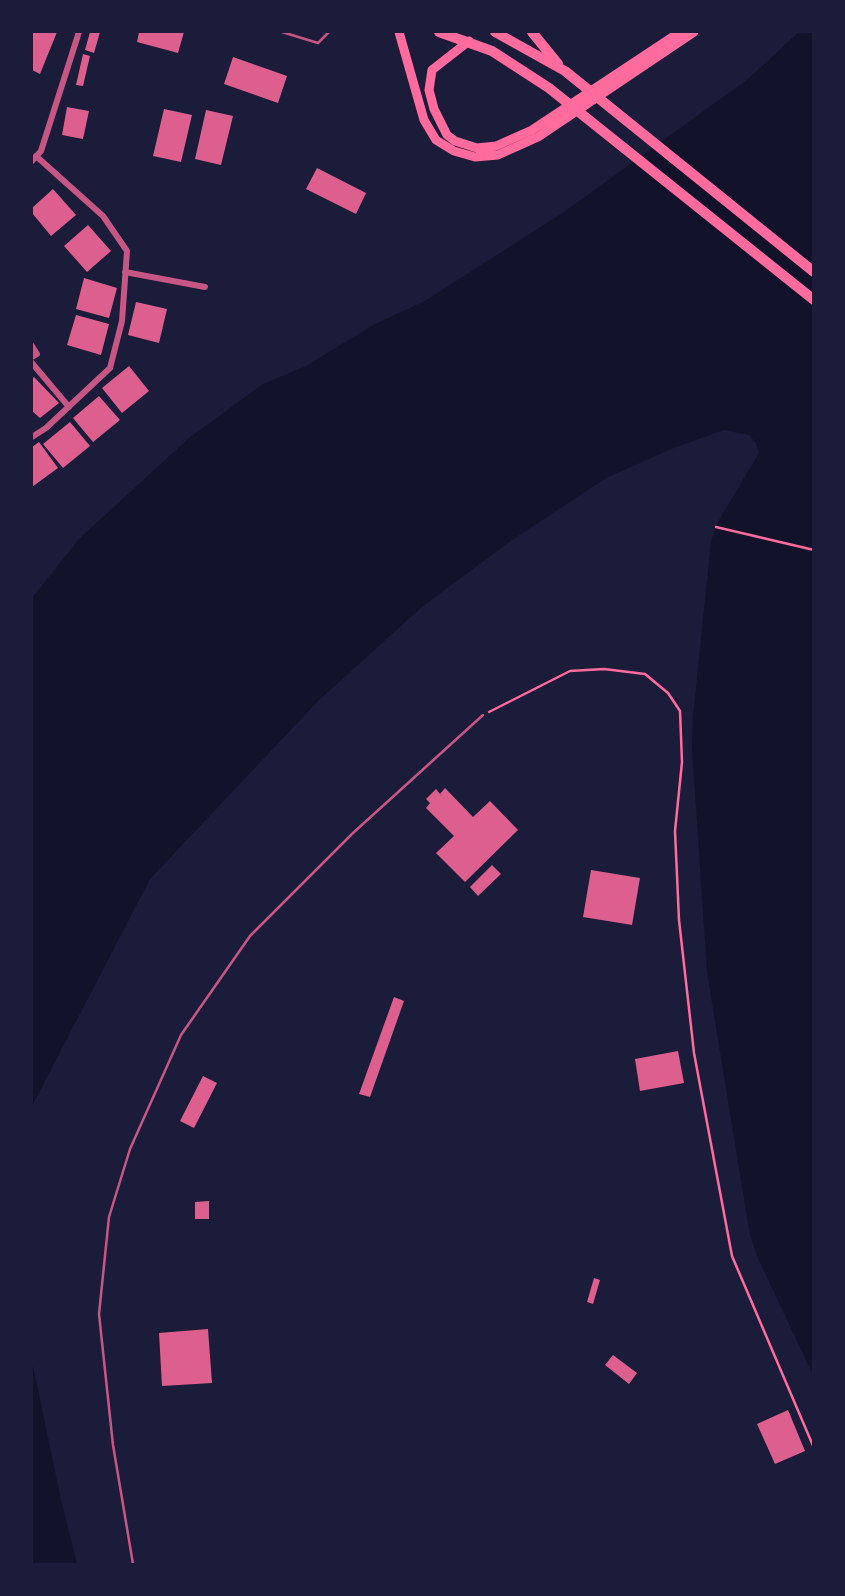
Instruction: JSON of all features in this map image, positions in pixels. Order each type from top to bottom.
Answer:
[{"type":"highway","points":[[439,32],[492,51],[549,88],[814,300]]},
{"type":"highway","points":[[495,32],[565,71],[814,272]]},
{"type":"highway","points":[[532,32],[565,71]]},
{"type":"main road","points":[[400,32],[424,120],[436,140],[454,151],[475,157],[498,155],[538,137],[694,32]]},
{"type":"main road","points":[[469,41],[432,70],[429,90],[437,118],[447,135],[455,141],[477,148],[496,146],[532,130],[680,32]]},
{"type":"street","points":[[32,437],[110,368],[122,321],[127,251],[103,216],[34,158],[41,151],[79,32]]},
{"type":"street","points":[[125,272],[205,287]]},
{"type":"street","points":[[32,346],[37,354],[32,357]]},
{"type":"street","points":[[32,363],[69,407]]},
{"type":"lane","points":[[282,32],[318,43],[329,32]]},
{"type":"lane","points":[[133,1564],[113,1445],[99,1314],[109,1217],[130,1149],[181,1035],[250,936],[354,833],[483,715]]},
{"type":"path","points":[[716,527],[814,550]]},
{"type":"path","points":[[483,715],[570,671],[604,669],[645,674],[668,693],[680,711],[682,762],[675,831],[679,920],[694,1053],[732,1256],[814,1448]]},
{"type":"shaded area","points":[[799,32],[813,32],[813,1375],[757,1256],[750,1235],[707,972],[692,748],[693,717],[711,541],[719,520],[759,453],[756,443],[749,435],[724,430],[676,447],[606,478],[512,540],[423,606],[318,701],[150,879],[32,1106],[32,598],[79,539],[189,438],[263,384],[306,366],[375,324],[425,301],[564,212],[748,79]]},
{"type":"shaded area","points":[[32,1361],[61,1500],[77,1564],[32,1564]]},
{"type":"building","points":[[32,32],[57,32],[40,74],[32,70]]},
{"type":"building","points":[[90,32],[100,32],[94,53],[85,50]]},
{"type":"building","points":[[139,32],[184,32],[178,53],[137,42]]},
{"type":"building","points":[[83,54],[90,56],[83,86],[76,85]]},
{"type":"building","points":[[233,57],[287,76],[278,103],[224,84]]},
{"type":"building","points":[[67,107],[89,111],[83,139],[62,135]]},
{"type":"building","points":[[164,109],[192,115],[181,162],[153,156]]},
{"type":"building","points":[[206,110],[233,116],[221,165],[195,159]]},
{"type":"building","points":[[317,168],[366,193],[356,214],[306,189]]},
{"type":"building","points":[[53,189],[76,215],[51,236],[32,213],[32,208]]},
{"type":"building","points":[[88,225],[111,251],[87,272],[64,246]]},
{"type":"building","points":[[84,278],[117,288],[109,318],[76,309]]},
{"type":"building","points":[[136,302],[167,309],[159,343],[128,335]]},
{"type":"building","points":[[76,315],[109,324],[101,355],[67,345]]},
{"type":"building","points":[[129,366],[149,391],[122,413],[102,388]]},
{"type":"building","points":[[34,377],[59,403],[40,418],[32,411]]},
{"type":"building","points":[[99,396],[120,420],[93,442],[73,418]]},
{"type":"building","points":[[70,422],[90,446],[63,468],[43,444]]},
{"type":"building","points":[[39,442],[58,468],[32,487],[32,447]]},
{"type":"building","points":[[445,788],[473,817],[490,801],[518,830],[465,882],[436,853],[454,836],[426,808],[430,803],[426,799],[436,789],[440,794]]},
{"type":"building","points":[[492,865],[501,874],[478,896],[470,887]]},
{"type":"building","points":[[591,870],[640,878],[632,925],[583,917]]},
{"type":"building","points":[[394,997],[404,1001],[370,1097],[359,1094]]},
{"type":"building","points":[[678,1051],[684,1083],[640,1091],[635,1059]]},
{"type":"building","points":[[203,1076],[217,1083],[194,1128],[180,1121]]},
{"type":"building","points":[[209,1201],[209,1219],[195,1219],[195,1202]]},
{"type":"building","points":[[594,1278],[600,1280],[593,1304],[587,1302]]},
{"type":"building","points":[[208,1329],[212,1383],[162,1386],[159,1333]]},
{"type":"building","points":[[613,1355],[637,1373],[629,1384],[605,1365]]},
{"type":"building","points":[[788,1410],[805,1451],[775,1464],[757,1424]]}]
